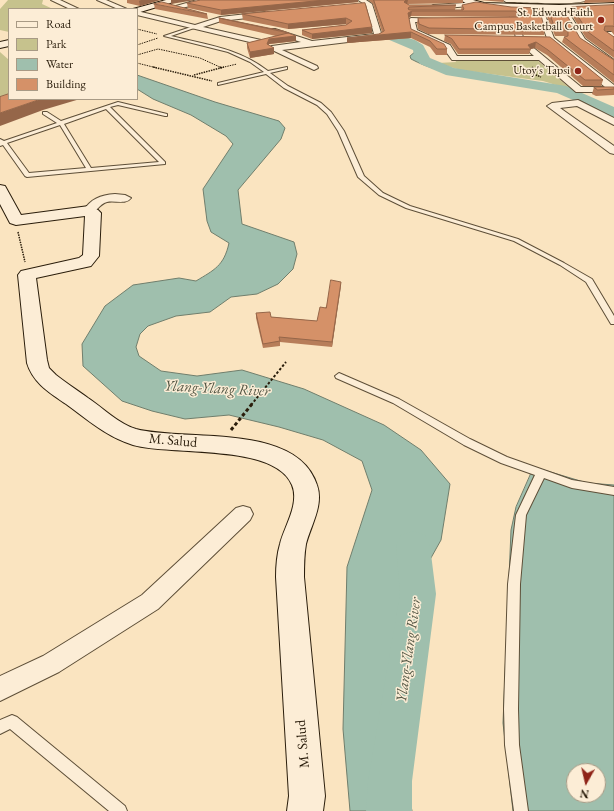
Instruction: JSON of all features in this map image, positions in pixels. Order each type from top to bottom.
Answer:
[{"type":"street","points":[[54,0],[73,8]]},
{"type":"street","points":[[100,0],[121,8]]},
{"type":"street","points":[[138,10],[176,0]]},
{"type":"street","points":[[138,8],[215,0]]},
{"type":"street","points":[[361,0],[369,4]]},
{"type":"street","points":[[465,0],[479,7]]},
{"type":"street","points":[[509,6],[530,0],[584,0]]},
{"type":"street","points":[[353,6],[369,4]]},
{"type":"street","points":[[274,49],[311,43],[378,36],[371,25],[369,4]]},
{"type":"street","points":[[168,5],[191,12]]},
{"type":"street","points":[[509,6],[514,20],[512,28],[515,37],[540,58],[579,90],[613,93]]},
{"type":"street","points":[[424,7],[509,6],[575,8],[614,6]]},
{"type":"street","points":[[138,13],[260,43],[310,66],[289,68]]},
{"type":"street","points":[[195,27],[220,19],[276,13]]},
{"type":"street","points":[[363,15],[371,14]]},
{"type":"street","points":[[574,40],[567,14],[541,14],[548,39],[613,93]]},
{"type":"street","points":[[205,15],[246,24]]},
{"type":"street","points":[[451,20],[411,20],[414,31],[451,47],[454,58],[540,58]]},
{"type":"street","points":[[506,20],[514,20]]},
{"type":"street","points":[[276,23],[267,26],[311,43]]},
{"type":"street","points":[[414,28],[429,28]]},
{"type":"street","points":[[286,33],[300,32]]},
{"type":"street","points":[[611,34],[614,41]]},
{"type":"street","points":[[428,37],[443,37]]},
{"type":"street","points":[[515,37],[532,38]]},
{"type":"street","points":[[548,39],[574,40],[614,64]]},
{"type":"street","points":[[514,47],[528,47]]},
{"type":"street","points":[[612,147],[552,106],[578,103],[614,122]]},
{"type":"street","points":[[591,133],[614,131]]},
{"type":"street","points":[[0,189],[16,220],[88,210],[93,213],[91,256],[84,262],[27,275]]},
{"type":"street","points":[[88,210],[94,203],[102,199],[126,198]]},
{"type":"street","name":"M. Salud","points":[[27,275],[38,366],[50,382],[112,425],[133,436],[158,442],[246,448],[266,453],[285,461],[298,472],[305,485],[306,501],[294,542],[290,577],[307,796],[305,811]]},
{"type":"street","points":[[0,689],[51,664],[150,602],[244,514]]},
{"type":"lane","points":[[456,7],[461,13]]},
{"type":"lane","points":[[166,36],[195,27]]},
{"type":"lane","points":[[166,36],[229,51],[252,61],[286,87],[319,104],[329,113],[341,131],[361,177],[381,194],[408,207],[516,240],[562,264],[589,281],[614,322]]},
{"type":"lane","points":[[220,84],[289,68]]},
{"type":"lane","points":[[106,107],[163,163],[27,175],[1,143],[61,123],[106,107],[118,103],[165,114]]},
{"type":"lane","points":[[45,113],[61,123],[89,169]]},
{"type":"lane","points":[[339,376],[396,401],[485,452],[541,474],[572,484],[614,491]]},
{"type":"lane","points":[[521,811],[512,745],[511,709],[514,584],[521,515],[541,474]]},
{"type":"lane","points":[[0,727],[12,722],[120,811]]},
{"type":"path","points":[[138,29],[166,36]]},
{"type":"path","points":[[138,45],[166,36]]},
{"type":"path","points":[[138,55],[158,48],[200,58],[222,68]]},
{"type":"path","points":[[192,75],[252,61]]},
{"type":"path","points":[[138,63],[160,70],[192,75],[220,84]]},
{"type":"path","points":[[16,220],[27,275]]},
{"type":"path","points":[[237,422],[286,362]]},
{"type":"green space","points":[[8,0],[43,0],[42,4],[51,8],[8,8],[8,32],[0,30],[0,9]]},
{"type":"green space","points":[[0,52],[8,59],[8,100],[0,108]]},
{"type":"green space","points":[[455,60],[537,60],[572,90],[543,81],[460,70],[438,63],[456,62]]},
{"type":"water","points":[[398,37],[424,49],[420,58],[444,69],[474,75],[554,86],[585,96],[604,105],[614,110],[614,115],[593,104],[561,91],[539,85],[468,76],[439,70],[424,65],[411,59],[410,56],[416,51],[411,45],[391,38]]},
{"type":"water","points":[[138,75],[215,102],[279,121],[285,128],[281,139],[238,190],[242,224],[294,242],[297,254],[293,269],[278,284],[257,294],[231,297],[210,312],[176,316],[148,326],[140,334],[136,347],[139,356],[161,371],[197,376],[242,370],[304,389],[384,425],[421,450],[450,484],[441,540],[413,590],[389,670],[393,712],[412,811],[350,811],[343,729],[347,567],[372,490],[362,461],[323,440],[279,427],[229,415],[185,419],[152,411],[122,401],[83,366],[82,344],[105,306],[133,285],[179,278],[196,281],[213,270],[221,262],[227,251],[229,243],[211,232],[207,221],[203,189],[233,144],[226,136],[191,115],[153,99],[138,90]]},
{"type":"water","points":[[534,467],[587,483],[614,485],[614,811],[513,811],[503,723],[511,530],[516,507]]},
{"type":"building","points":[[201,0],[325,0],[221,10],[187,3]]},
{"type":"building","points":[[374,0],[406,0],[404,2],[409,5],[456,5],[409,7],[408,9],[410,10],[463,10],[462,5],[476,2],[511,7],[539,8],[545,30],[429,28],[419,24],[418,18],[518,17],[520,15],[515,11],[412,11],[408,13],[411,29],[444,44],[447,49],[437,49],[430,41],[411,32],[347,38],[379,34],[384,31]]},
{"type":"building","points":[[162,2],[207,14],[154,4]]},
{"type":"building","points":[[365,3],[372,27],[312,34],[302,30],[346,25],[352,21],[346,18],[288,24],[242,14]]},
{"type":"building","points":[[614,5],[614,27],[605,26],[604,30],[614,37],[614,51],[588,32],[572,7]]},
{"type":"building","points":[[549,11],[565,12],[580,38],[614,60],[614,75],[564,37],[568,36],[568,30],[556,30]]},
{"type":"building","points":[[219,18],[283,31],[296,36],[269,39],[267,44],[274,48],[250,52],[247,43],[288,33]]},
{"type":"building","points":[[445,35],[550,37],[603,80],[585,80],[536,42],[528,45],[531,49],[459,49],[452,39]]},
{"type":"building","points":[[594,87],[614,87],[614,89],[598,90]]},
{"type":"building","points":[[8,94],[8,100],[38,100],[0,113],[0,97]]},
{"type":"building","points":[[331,280],[341,282],[332,342],[279,337],[280,341],[263,344],[256,313],[270,312],[271,317],[317,321],[320,307],[326,308]]},
{"type":"waterway","points":[[371,0],[381,5],[387,14],[385,22],[391,36],[411,43],[419,48],[421,56],[425,61],[451,72],[561,89],[614,113]]},
{"type":"waterway","name":"Ylang-Ylang River","points":[[389,811],[390,781],[418,594],[413,546]]},
{"type":"place","name":"St. Edward Faith Campus Basketball Court","points":[[601,20]]},
{"type":"place","name":"Utoy's Tapsi","points":[[578,71]]}]
